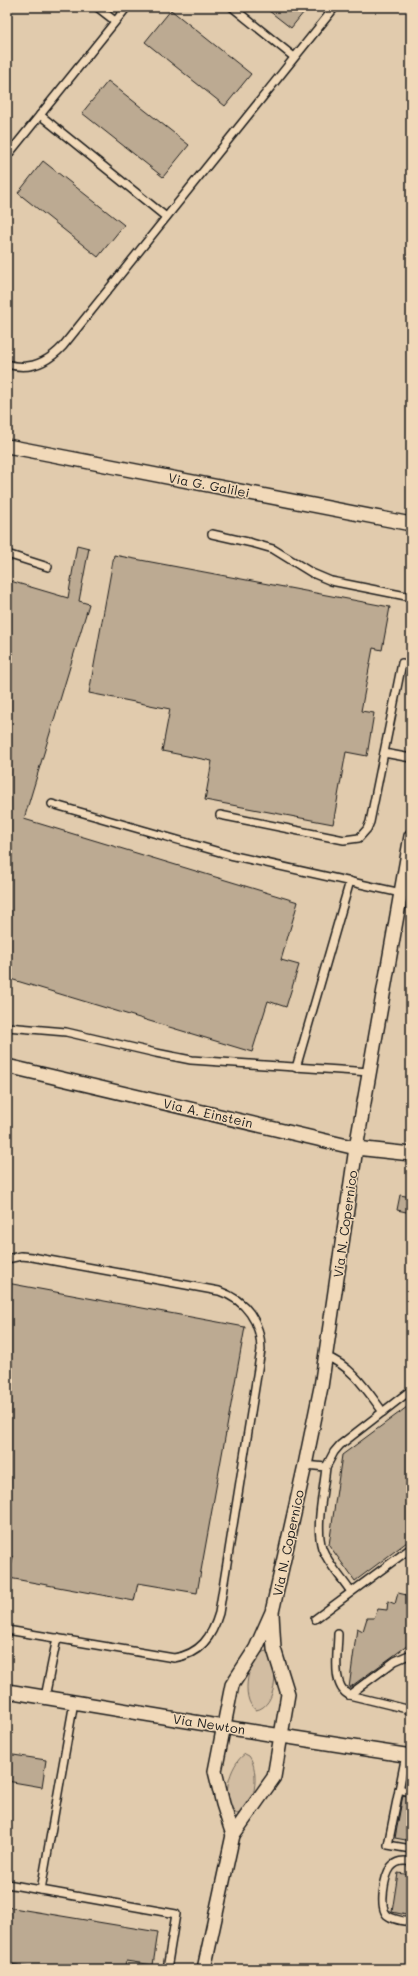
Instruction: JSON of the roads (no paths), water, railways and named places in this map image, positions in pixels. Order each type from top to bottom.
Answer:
[{"type":"street","name":"Via G. Galilei","points":[[7,446],[411,524]]},
{"type":"street","name":"Via N. Copernico","points":[[272,1612],[305,1465],[325,1356],[356,1148],[411,836]]},
{"type":"street","name":"Via A. Einstein","points":[[7,1066],[356,1148],[411,1154]]},
{"type":"street","points":[[232,1835],[215,1771],[232,1685],[256,1648],[272,1612]]},
{"type":"street","points":[[204,1969],[232,1835],[274,1777],[282,1735],[288,1694],[274,1649],[272,1612]]},
{"type":"street","name":"Via Newton","points":[[7,1691],[224,1727],[408,1755]]},
{"type":"lane","points":[[97,7],[115,21]]},
{"type":"lane","points":[[7,156],[127,7]]},
{"type":"lane","points":[[232,7],[294,57]]},
{"type":"lane","points":[[7,364],[20,367],[29,366],[55,355],[335,7]]},
{"type":"lane","points":[[40,115],[166,217]]},
{"type":"lane","points":[[212,534],[273,549],[318,576],[337,583],[411,597]]},
{"type":"lane","points":[[7,554],[48,567]]},
{"type":"lane","points":[[220,815],[344,840],[359,838],[364,834],[370,822],[402,663]]},
{"type":"lane","points":[[384,753],[411,758]]},
{"type":"lane","points":[[52,804],[230,855],[401,893]]},
{"type":"lane","points":[[296,1068],[350,881]]},
{"type":"lane","points":[[7,1027],[66,1032],[191,1060],[370,1072]]},
{"type":"lane","points":[[7,1259],[21,1256],[32,1257],[225,1293],[239,1300],[252,1316],[260,1331],[261,1339],[261,1350],[219,1613],[211,1636],[197,1650],[190,1654],[174,1658],[7,1630]]},
{"type":"lane","points":[[325,1356],[343,1364],[353,1372],[383,1412]]},
{"type":"lane","points":[[351,1592],[330,1563],[322,1547],[320,1522],[326,1467],[334,1452],[340,1445],[411,1390]]},
{"type":"lane","points":[[305,1465],[326,1467]]},
{"type":"lane","points":[[315,1619],[411,1548]]},
{"type":"lane","points":[[338,1634],[337,1680],[340,1687],[349,1695],[411,1710]]},
{"type":"lane","points":[[45,1697],[56,1638]]},
{"type":"lane","points":[[349,1695],[395,1661],[411,1654]]},
{"type":"lane","points":[[41,1890],[74,1702]]},
{"type":"lane","points":[[408,1755],[399,1789],[388,1845],[411,1850]]},
{"type":"lane","points":[[399,1789],[411,1792]]},
{"type":"lane","points":[[411,1862],[398,1862],[390,1868],[382,1902],[384,1910],[388,1916],[411,1922]]},
{"type":"lane","points":[[7,1884],[176,1914],[167,1969]]}]
